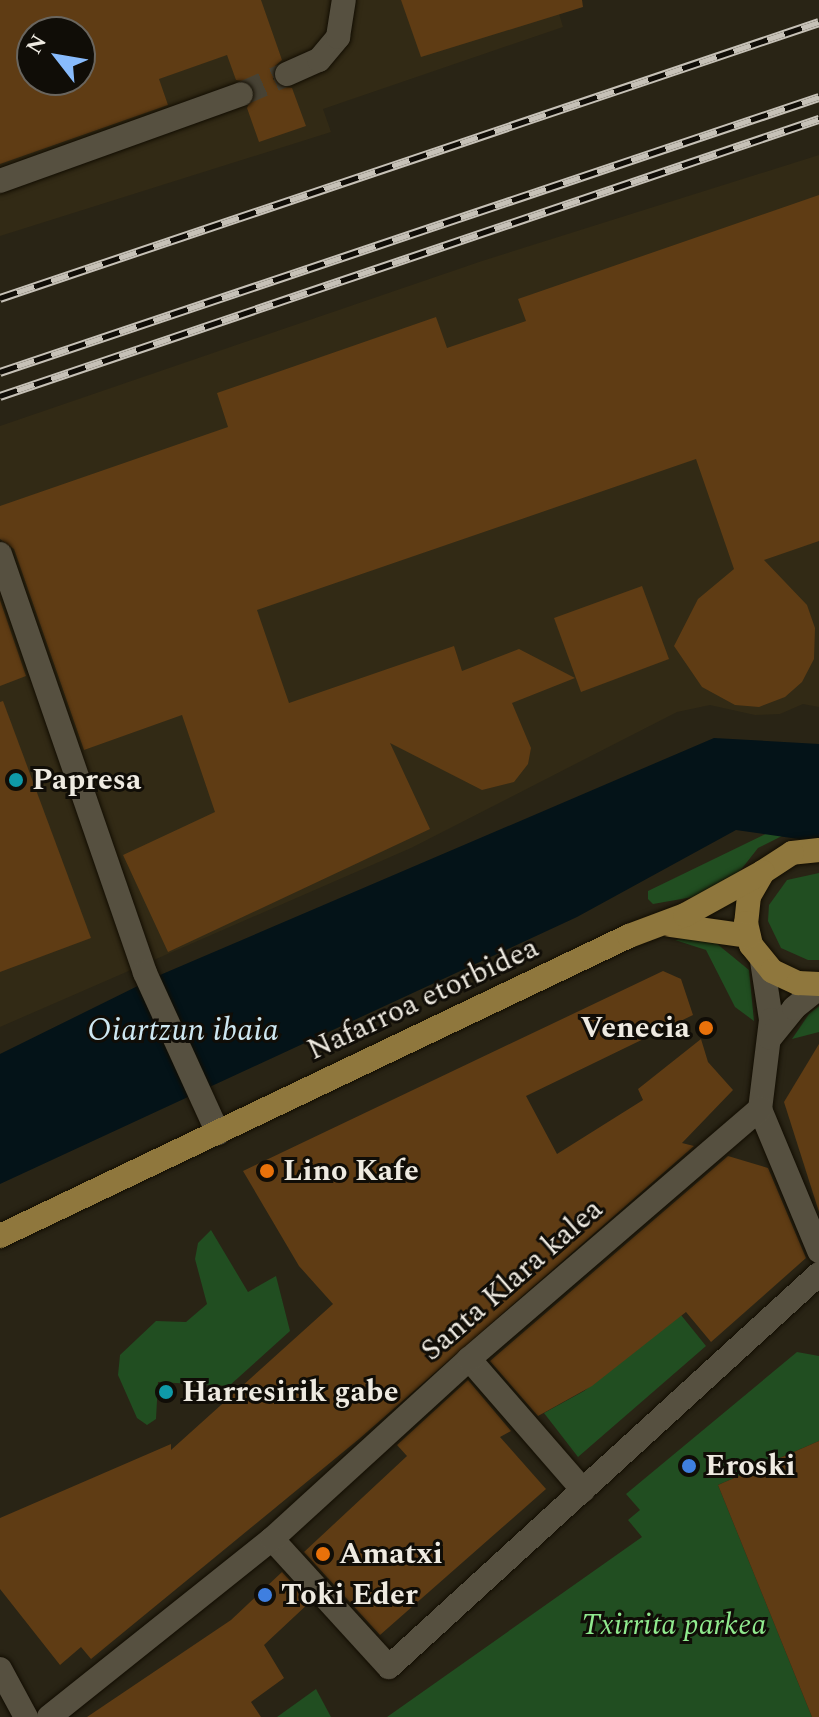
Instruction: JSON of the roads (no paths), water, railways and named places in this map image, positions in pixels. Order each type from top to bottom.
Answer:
[{"type":"main road","name":"Nafarroa etorbidea","points":[[0,1236],[657,926],[814,848]]},
{"type":"main road","points":[[763,872],[749,896],[748,936],[762,961],[785,978],[819,986]]},
{"type":"main road","name":"Nafarroa etorbidea","points":[[657,926],[703,926],[748,936]]},
{"type":"street","points":[[287,74],[319,60],[338,37],[344,0]]},
{"type":"street","points":[[0,181],[241,94]]},
{"type":"street","points":[[0,554],[145,973],[218,1133]]},
{"type":"street","points":[[762,961],[771,1000],[769,1040],[761,1069],[760,1109],[819,1251]]},
{"type":"street","points":[[769,1040],[794,1008],[819,986]]},
{"type":"street","name":"Santa Klara kalea","points":[[49,1717],[272,1539],[469,1359],[760,1109]]},
{"type":"street","points":[[272,1539],[389,1667],[819,1274]]},
{"type":"street","points":[[469,1359],[583,1490]]},
{"type":"street","points":[[0,1669],[26,1717]]},
{"type":"water","name":"Oiartzun ibaia","points":[[714,738],[819,744],[819,842],[736,830],[577,917],[0,1184],[0,1054],[160,975]]},
{"type":"tunnel","points":[[241,94],[287,74]]},
{"type":"railway","points":[[0,298],[819,22]]},
{"type":"railway","points":[[0,372],[819,97]]},
{"type":"railway","points":[[0,396],[819,119]]},
{"type":"place","name":"Papresa","points":[[16,780]]},
{"type":"place","name":"Venecia","points":[[706,1028]]},
{"type":"place","name":"Lino Kafe","points":[[267,1171]]},
{"type":"place","name":"Harresirik gabe","points":[[166,1392]]},
{"type":"place","name":"Eroski","points":[[689,1466]]},
{"type":"place","name":"Amatxi","points":[[323,1554]]},
{"type":"place","name":"Toki Eder","points":[[265,1595]]},
{"type":"park label","name":"Txirrita parkea","points":[[674,1625]]}]
